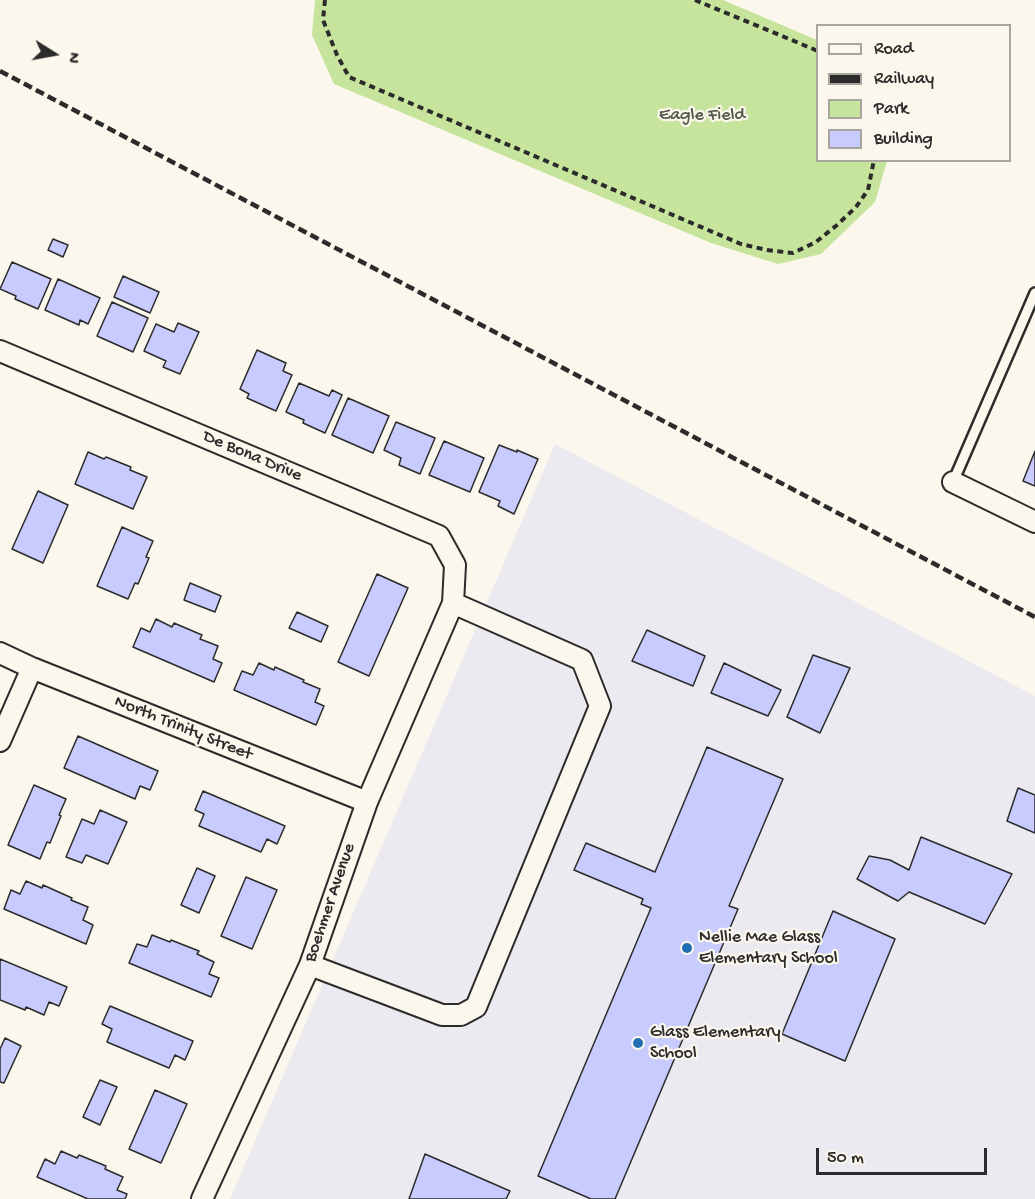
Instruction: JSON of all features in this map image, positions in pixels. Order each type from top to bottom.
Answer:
[{"type":"street","name":"De Bona Drive","points":[[0,351],[439,536],[455,564],[453,603]]},
{"type":"street","points":[[953,482],[1035,522]]},
{"type":"street","points":[[310,965],[442,1015],[460,1015],[476,1007],[600,706],[582,660],[453,603]]},
{"type":"street","name":"Boehmer Avenue","points":[[202,1199],[310,965],[367,802],[453,603]]},
{"type":"street","name":"North Trinity Street","points":[[0,653],[32,668],[367,802]]},
{"type":"street","points":[[0,741],[32,668]]},
{"type":"lane","points":[[953,482],[1035,293]]},
{"type":"path","points":[[325,0],[323,20],[349,77],[741,244],[767,250],[793,252],[816,242],[856,207],[868,189],[874,162]]},
{"type":"path","points":[[695,0],[816,50]]},
{"type":"shaded area","name":"Nellie Mae Glass Elementary School","points":[[555,444],[1035,696],[1035,1199],[230,1199]]},
{"type":"green space","name":"Eagle Field","points":[[315,0],[723,0],[816,40],[816,162],[887,162],[875,202],[821,254],[778,264],[711,243],[334,84],[312,35]]},
{"type":"building","points":[[53,239],[68,245],[63,257],[48,250]]},
{"type":"building","points":[[12,262],[51,279],[38,309],[15,299],[16,296],[0,289]]},
{"type":"building","points":[[123,276],[159,292],[150,313],[114,297]]},
{"type":"building","points":[[58,279],[100,298],[88,324],[80,320],[79,325],[45,310]]},
{"type":"building","points":[[112,302],[148,318],[133,352],[97,336]]},
{"type":"building","points":[[178,323],[199,332],[180,374],[163,367],[166,361],[144,351],[156,324],[174,332]]},
{"type":"building","points":[[257,350],[286,363],[283,371],[292,375],[276,411],[247,398],[249,394],[240,389]]},
{"type":"building","points":[[299,383],[329,396],[332,390],[342,395],[325,433],[286,412]]},
{"type":"building","points":[[348,398],[389,416],[373,453],[332,435]]},
{"type":"building","points":[[396,422],[435,438],[420,474],[399,465],[401,458],[384,450]]},
{"type":"building","points":[[444,441],[484,458],[470,492],[429,475]]},
{"type":"building","points":[[499,445],[538,459],[514,514],[498,506],[500,501],[479,492]]},
{"type":"building","points":[[1035,451],[1035,486],[1023,481]]},
{"type":"building","points":[[88,452],[131,467],[130,470],[147,477],[133,509],[75,484]]},
{"type":"building","points":[[38,491],[68,505],[43,563],[12,549]]},
{"type":"building","points":[[122,527],[153,541],[146,557],[149,558],[138,584],[135,583],[128,599],[97,586]]},
{"type":"building","points":[[377,574],[408,588],[369,676],[338,662]]},
{"type":"building","points":[[190,583],[221,596],[215,612],[184,600]]},
{"type":"building","points":[[297,612],[328,626],[321,642],[289,628]]},
{"type":"building","points":[[156,619],[172,627],[174,623],[202,635],[200,639],[218,646],[213,659],[222,663],[214,682],[133,647],[141,628],[150,632]]},
{"type":"building","points":[[647,630],[705,656],[693,686],[632,661]]},
{"type":"building","points":[[813,655],[850,668],[820,733],[787,717]]},
{"type":"building","points":[[259,663],[274,670],[275,667],[320,689],[315,702],[324,706],[316,725],[234,690],[242,671],[253,675]]},
{"type":"building","points":[[724,663],[781,690],[768,716],[711,693]]},
{"type":"building","points":[[78,736],[158,771],[150,790],[140,786],[135,799],[64,768]]},
{"type":"building","name":"Glass Elementary School","points":[[707,747],[783,779],[729,906],[738,909],[615,1199],[591,1199],[538,1176],[651,908],[641,904],[643,899],[574,870],[586,843],[655,872]]},
{"type":"building","points":[[34,785],[66,799],[50,843],[47,842],[40,859],[8,845]]},
{"type":"building","points":[[1018,788],[1035,795],[1035,833],[1007,821]]},
{"type":"building","points":[[203,791],[285,826],[277,844],[267,839],[261,852],[199,826],[204,814],[195,810]]},
{"type":"building","points":[[100,810],[127,822],[108,864],[86,855],[82,863],[66,857],[82,819],[94,824]]},
{"type":"building","points":[[921,837],[1012,874],[985,924],[909,892],[898,901],[857,879],[869,856],[890,860],[909,870]]},
{"type":"building","points":[[197,868],[215,876],[199,913],[181,905]]},
{"type":"building","points":[[246,877],[277,890],[252,949],[221,936]]},
{"type":"building","points":[[26,881],[42,888],[43,885],[88,907],[83,920],[93,925],[86,944],[4,909],[11,890],[20,894]]},
{"type":"building","points":[[833,911],[895,939],[845,1061],[782,1034]]},
{"type":"building","points":[[152,935],[199,951],[197,954],[214,962],[209,974],[219,978],[211,997],[129,963],[137,944],[147,947]]},
{"type":"building","points":[[0,959],[67,987],[59,1006],[49,1002],[44,1015],[0,1000]]},
{"type":"building","points":[[110,1006],[193,1041],[185,1060],[175,1055],[169,1068],[107,1042],[112,1029],[102,1024]]},
{"type":"building","points":[[5,1038],[21,1046],[4,1083],[0,1082],[0,1049]]},
{"type":"building","points":[[100,1080],[117,1087],[100,1125],[83,1117]]},
{"type":"building","points":[[155,1090],[187,1104],[161,1163],[129,1149]]},
{"type":"building","points":[[61,1151],[77,1158],[79,1155],[106,1166],[105,1169],[123,1177],[117,1190],[127,1194],[125,1199],[88,1199],[37,1177],[45,1159],[55,1164]]},
{"type":"building","points":[[425,1154],[510,1191],[506,1199],[409,1199]]},
{"type":"railway","points":[[0,71],[1035,617]]},
{"type":"place","name":"Nellie Mae Glass Elementary School","points":[[687,948]]},
{"type":"place","name":"Glass Elementary School","points":[[638,1043]]}]
